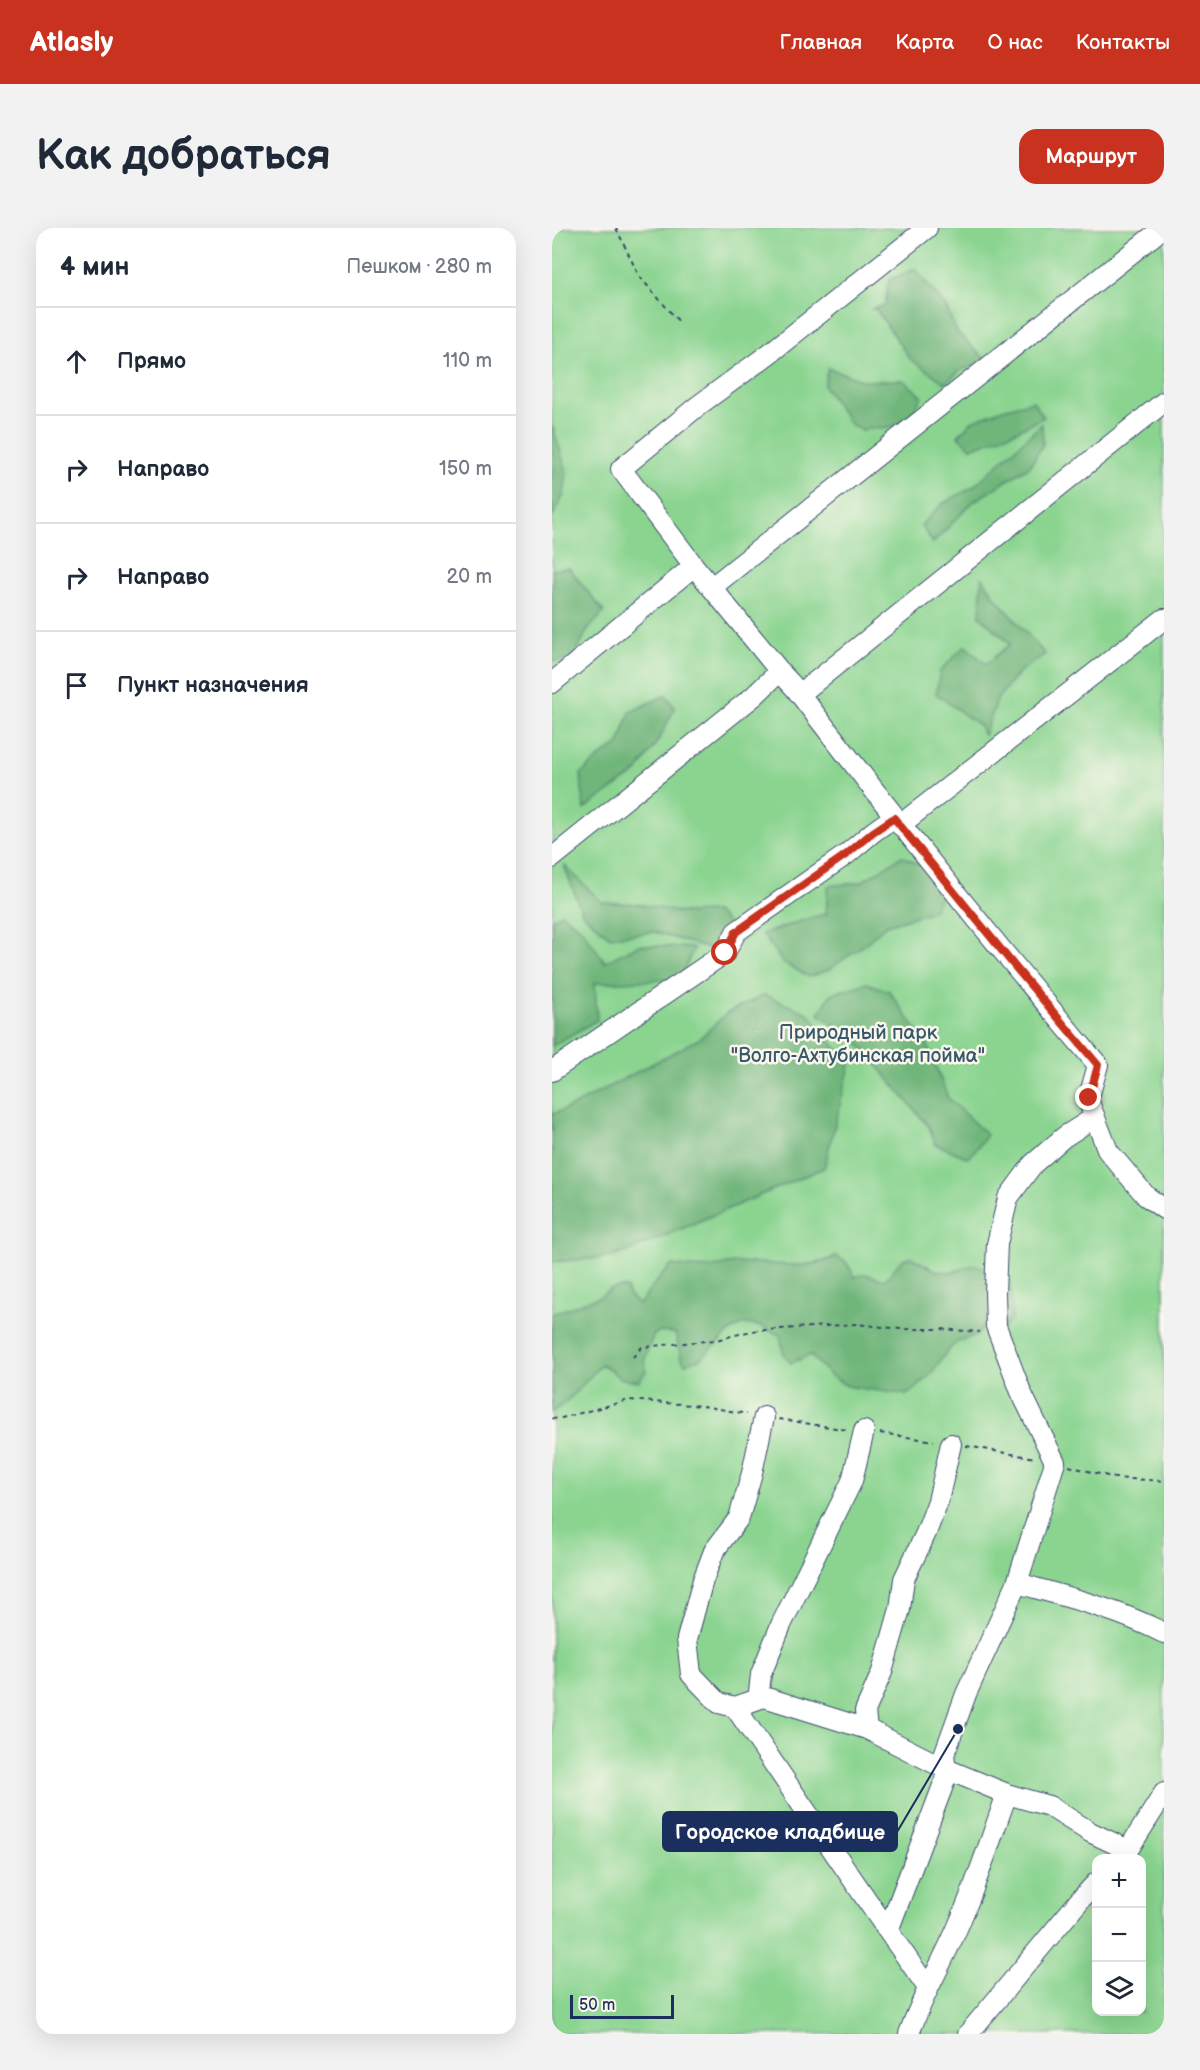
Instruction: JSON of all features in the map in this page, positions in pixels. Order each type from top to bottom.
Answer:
[{"type":"street","points":[[927,228],[770,353],[699,405],[621,469],[694,566],[800,694],[897,821],[1098,1065],[1088,1100],[1108,1151],[1146,1196],[1164,1209]]},
{"type":"street","points":[[712,587],[1163,228]]},
{"type":"street","points":[[800,694],[1164,402]]},
{"type":"street","points":[[552,683],[694,566]]},
{"type":"street","points":[[552,1071],[725,953],[736,932],[847,854],[873,832],[897,821],[1164,619]]},
{"type":"street","points":[[552,858],[754,696],[780,671]]},
{"type":"street","points":[[888,1931],[910,1877],[946,1775],[944,1755],[966,1694],[1017,1583],[1055,1462],[1030,1413],[998,1333],[995,1293],[997,1244],[1008,1198],[1033,1164],[1064,1137],[1095,1117]]},
{"type":"street","points":[[764,1417],[752,1473],[739,1518],[714,1551],[703,1580],[687,1638],[691,1674],[719,1703],[735,1707],[764,1696]]},
{"type":"street","points":[[864,1431],[852,1481],[781,1625],[761,1674],[759,1692],[764,1696],[867,1728],[946,1768],[1007,1794],[1049,1806],[1124,1854],[1164,1793]]},
{"type":"street","points":[[867,1728],[865,1711],[882,1672],[900,1609],[904,1579],[938,1501],[951,1444]]},
{"type":"street","points":[[1017,1583],[1100,1606],[1141,1621],[1164,1633]]},
{"type":"street","points":[[735,1707],[928,1988]]},
{"type":"street","points":[[909,2034],[928,1988],[958,1928],[1007,1794]]},
{"type":"street","points":[[968,2034],[1092,1887]]},
{"type":"path","points":[[616,228],[639,276],[680,323]]},
{"type":"path","points":[[633,1357],[642,1347],[716,1340],[751,1331],[824,1326],[856,1324],[900,1329],[998,1333]]},
{"type":"green space","name":"Природный парк \"Волго-Ахтубинская пойма\"","points":[[552,228],[1164,228],[1164,2034],[552,2034]]},
{"type":"green space","points":[[915,269],[946,307],[957,332],[988,362],[961,370],[945,383],[910,359],[876,309],[871,309],[885,305],[889,280]]},
{"type":"green space","points":[[828,368],[864,381],[903,380],[922,396],[915,409],[897,426],[862,430],[851,425],[824,386]]},
{"type":"green space","points":[[1033,401],[1044,417],[1014,432],[971,448],[958,436],[972,421]]},
{"type":"green space","points":[[1042,424],[1043,444],[1030,466],[973,502],[933,543],[921,525],[942,504],[973,487]]},
{"type":"green space","points":[[552,425],[567,472],[564,494],[552,518]]},
{"type":"green space","points":[[569,568],[604,612],[587,631],[573,660],[552,661],[552,570]]},
{"type":"green space","points":[[982,577],[995,597],[1045,654],[1020,671],[998,698],[984,735],[980,726],[936,694],[940,671],[965,646],[986,664],[1010,644],[980,616]]},
{"type":"green space","points":[[666,695],[675,708],[659,739],[637,772],[584,809],[581,774],[619,744],[630,712]]},
{"type":"green space","points":[[902,856],[922,866],[946,883],[933,911],[886,925],[865,944],[828,970],[809,977],[783,963],[762,934],[826,914],[828,886],[861,882]]},
{"type":"green space","points":[[564,865],[602,902],[638,904],[684,913],[716,912],[736,932],[714,950],[654,932],[610,937],[582,913]]},
{"type":"green space","points":[[561,913],[581,928],[605,962],[639,945],[694,948],[681,977],[666,980],[595,983],[597,1020],[552,1046],[552,920]]},
{"type":"green space","points":[[866,983],[889,991],[928,1046],[948,1098],[987,1135],[969,1158],[935,1144],[929,1127],[856,1040],[819,1014],[831,994]]},
{"type":"green space","points":[[764,995],[808,1013],[850,1065],[824,1168],[627,1252],[612,1257],[552,1262],[552,1114],[569,1108],[699,1039],[727,1013]]},
{"type":"green space","points":[[836,1256],[846,1262],[855,1277],[865,1274],[885,1280],[902,1260],[911,1257],[935,1270],[952,1272],[975,1265],[996,1271],[1011,1283],[1012,1319],[998,1333],[988,1320],[976,1336],[958,1342],[946,1352],[924,1381],[907,1395],[847,1386],[831,1376],[810,1355],[791,1363],[784,1355],[780,1335],[760,1326],[745,1324],[732,1330],[701,1358],[685,1364],[681,1358],[675,1333],[660,1332],[654,1334],[645,1357],[646,1371],[639,1381],[619,1378],[601,1364],[570,1397],[552,1412],[552,1314],[619,1287],[626,1288],[629,1296],[639,1305],[672,1265],[704,1268],[734,1263],[800,1265],[824,1261]]},
{"type":"place","name":"Городское кладбище","points":[[958,1729]]},
{"type":"route","points":[[725,953],[736,932],[894,818],[1098,1065],[1089,1098]]}]
